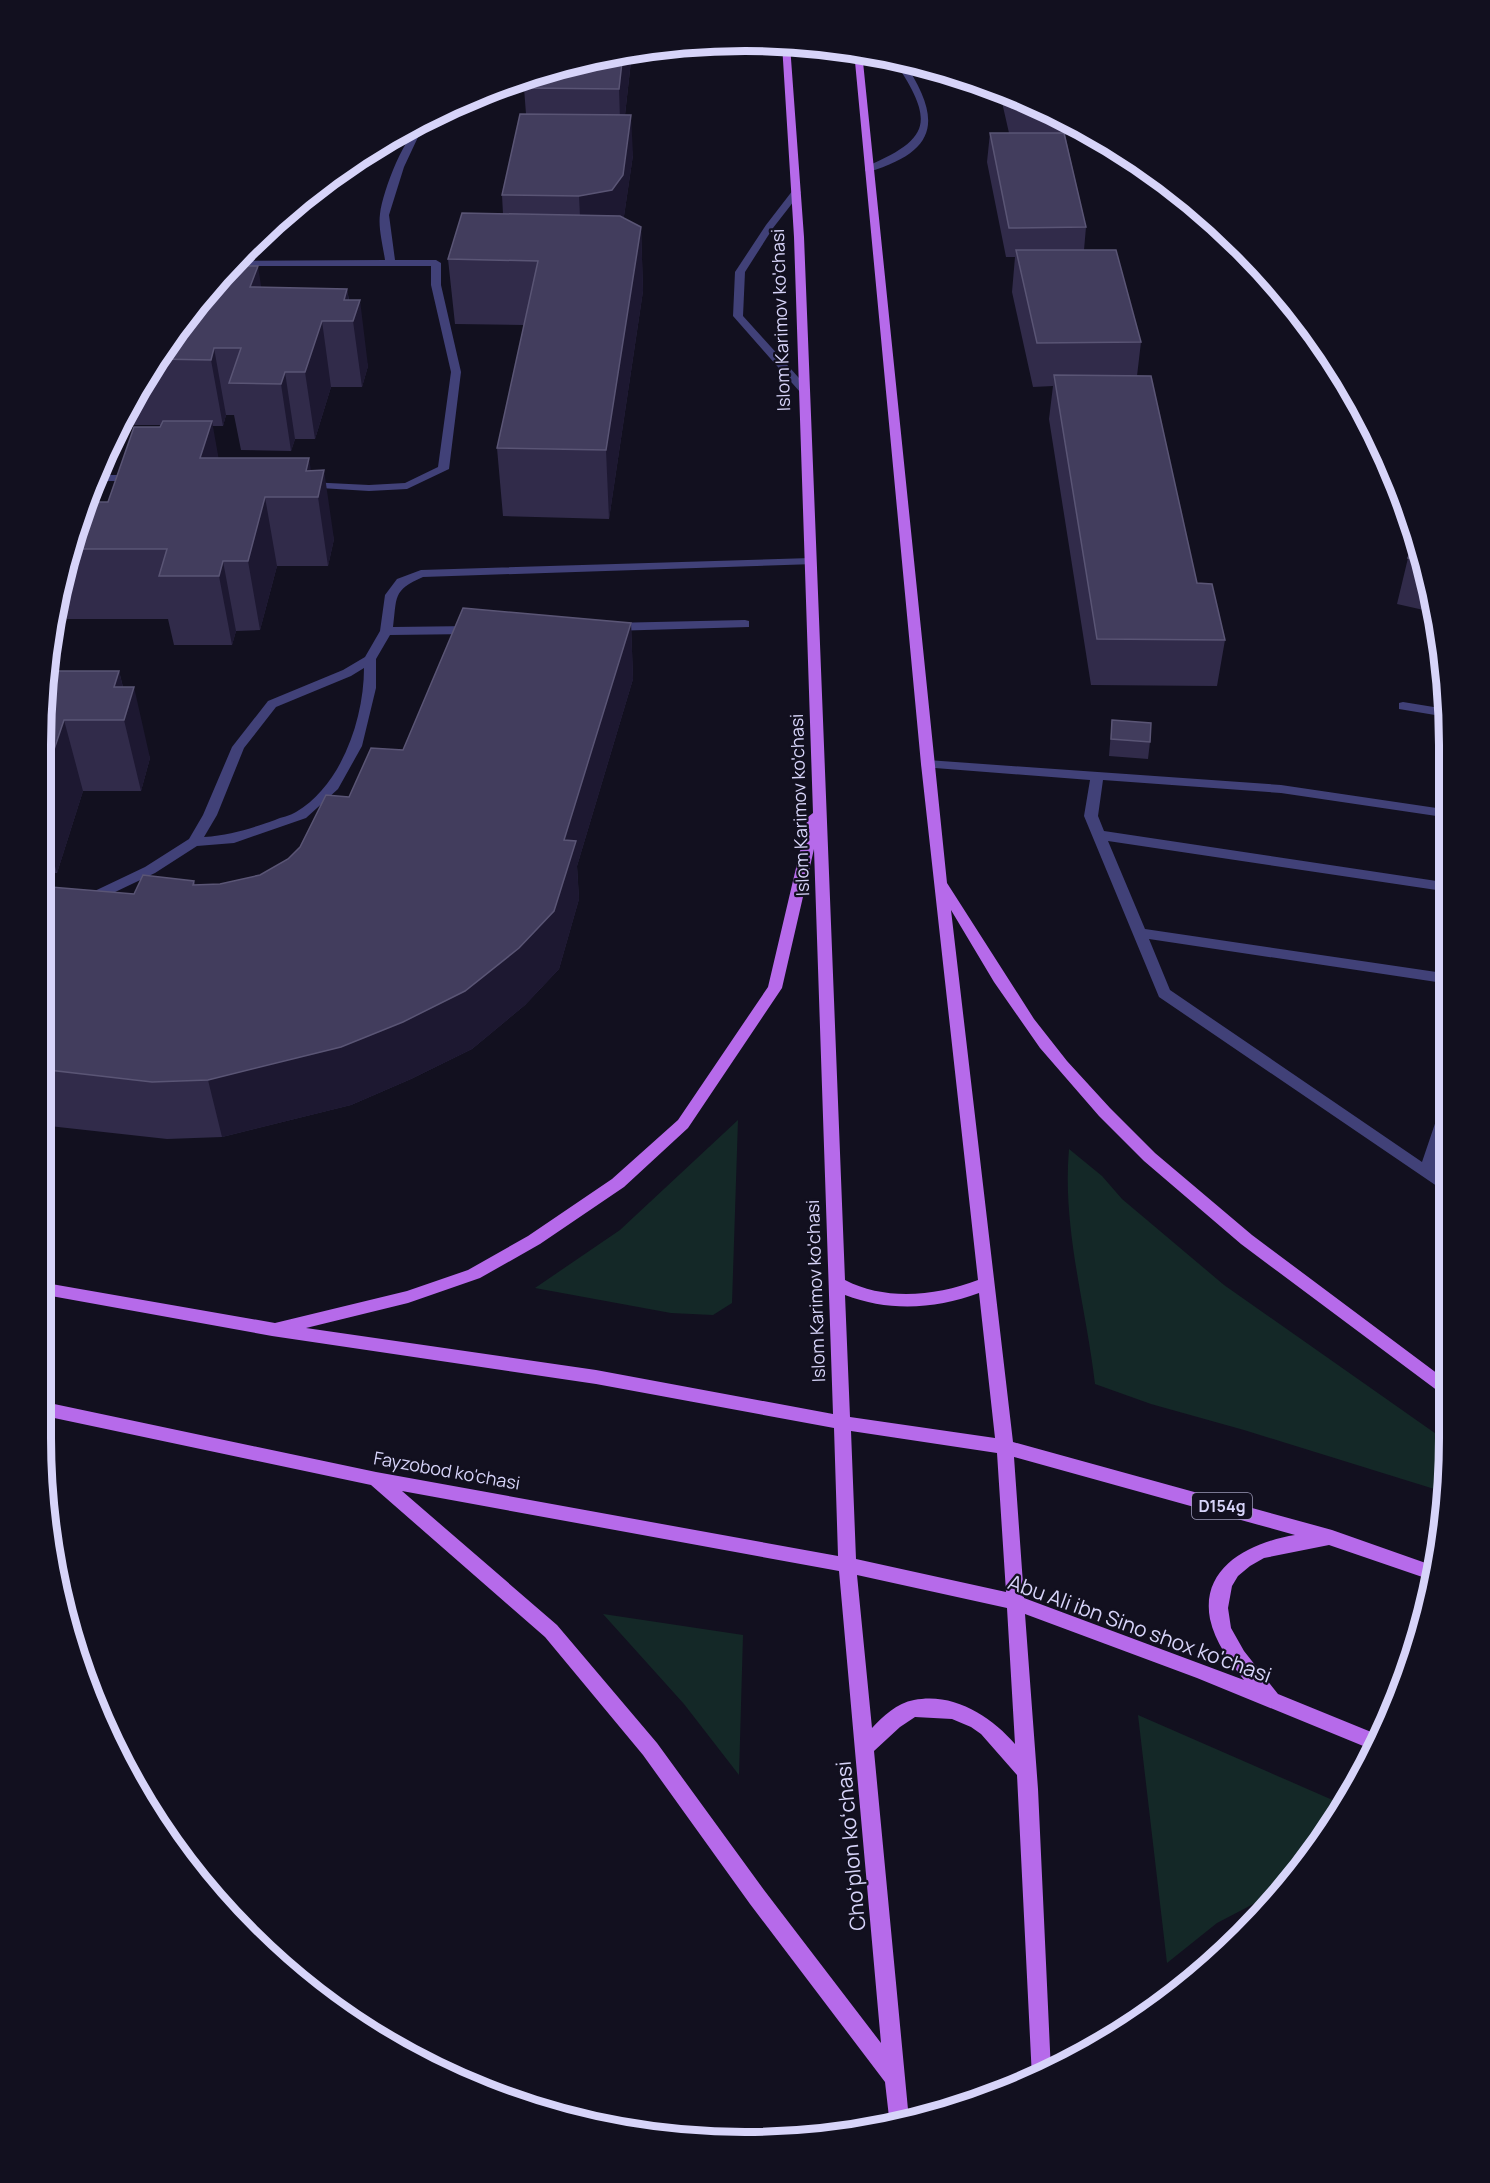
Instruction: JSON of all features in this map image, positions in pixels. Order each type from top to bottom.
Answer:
[{"type":"main road","name":"Islom Karimov ko'chasi","points":[[786,52],[796,192],[812,562],[847,1565]]},
{"type":"main road","points":[[859,61],[927,765],[988,1282],[1005,1447],[1026,1772],[1041,2065]]},
{"type":"main road","points":[[272,1329],[408,1297],[474,1274],[534,1240],[618,1183],[683,1124],[775,988],[820,797]]},
{"type":"main road","points":[[941,881],[1001,983],[1062,1065],[1134,1142],[1223,1220],[1439,1385]]},
{"type":"main road","points":[[836,1283],[849,1292],[872,1297],[923,1300],[968,1292],[988,1282]]},
{"type":"main road","points":[[51,1290],[272,1329],[596,1377],[842,1423]]},
{"type":"main road","name":"Fayzobod ko'chasi","points":[[51,1410],[376,1479],[847,1565]]},
{"type":"main road","name":"D154g","points":[[842,1423],[1005,1447],[1332,1539],[1426,1571]]},
{"type":"main road","points":[[376,1479],[551,1630],[650,1749],[757,1897],[894,2077]]},
{"type":"main road","points":[[1273,1701],[1231,1647],[1221,1626],[1218,1610],[1220,1587],[1228,1572],[1257,1553],[1286,1543],[1332,1539]]},
{"type":"main road","name":"Abu Ali ibn Sino shox ko'chasi","points":[[847,1565],[1014,1602],[1204,1672],[1369,1740]]},
{"type":"main road","name":"Choʻplon koʻchasi","points":[[847,1565],[898,2115]]},
{"type":"main road","points":[[865,1747],[895,1720],[913,1709],[945,1710],[970,1715],[988,1728],[1026,1772]]},
{"type":"street","points":[[868,169],[894,158],[918,141],[925,123],[920,91],[906,70]]},
{"type":"street","points":[[390,261],[384,215],[399,167],[416,134]]},
{"type":"street","points":[[796,192],[769,227],[740,272],[738,316],[804,390]]},
{"type":"street","points":[[245,264],[436,262],[436,285],[456,372],[443,469],[407,486],[369,488],[291,484]]},
{"type":"street","points":[[104,478],[144,479]]},
{"type":"street","points":[[80,904],[150,870],[194,842],[210,815],[238,747],[272,704],[347,673],[370,659],[386,631],[391,595],[400,582],[420,574],[812,562]]},
{"type":"street","points":[[602,627],[746,624]]},
{"type":"street","points":[[386,631],[482,629]]},
{"type":"street","points":[[194,842],[234,839],[301,814],[333,786],[356,746],[370,688],[370,659]]},
{"type":"street","points":[[1403,706],[1438,712]]},
{"type":"street","points":[[927,765],[1281,789],[1439,813]]},
{"type":"street","points":[[1097,776],[1091,816],[1164,993],[1439,1182]]},
{"type":"street","points":[[1099,835],[1439,886]]},
{"type":"street","points":[[1139,933],[1439,978]]},
{"type":"street","points":[[1426,1173],[1439,1133]]},
{"type":"green space","points":[[738,1120],[732,1303],[713,1315],[671,1313],[535,1288],[620,1230]]},
{"type":"green space","points":[[1069,1149],[1102,1176],[1122,1199],[1224,1285],[1439,1436],[1437,1490],[1244,1430],[1151,1404],[1095,1384],[1072,1238],[1068,1179]]},
{"type":"green space","points":[[603,1614],[743,1635],[739,1775],[684,1704]]},
{"type":"green space","points":[[1138,1715],[1336,1801],[1296,1860],[1265,1898],[1217,1923],[1167,1963]]},
{"type":"building","points":[[622,62],[619,89],[524,88],[565,75]]},
{"type":"building","points":[[520,114],[631,115],[623,175],[612,190],[579,196],[502,195]]},
{"type":"building","points":[[990,133],[1064,133],[1086,227],[1009,228]]},
{"type":"building","points":[[462,213],[620,216],[641,227],[606,450],[497,448],[538,261],[448,259]]},
{"type":"building","points":[[1016,250],[1116,250],[1141,342],[1037,343]]},
{"type":"building","points":[[243,266],[258,266],[250,287],[347,289],[344,300],[360,300],[353,321],[322,321],[305,372],[285,372],[281,384],[229,383],[241,348],[214,348],[211,360],[168,359],[194,323]]},
{"type":"building","points":[[1054,375],[1151,376],[1197,583],[1212,584],[1225,640],[1097,639]]},
{"type":"building","points":[[163,421],[212,421],[200,458],[309,458],[306,471],[324,470],[318,497],[265,497],[248,561],[223,561],[219,576],[159,576],[167,549],[80,549],[95,502],[108,502],[134,427],[160,427]]},
{"type":"building","points":[[463,608],[631,623],[564,840],[576,841],[554,911],[519,948],[465,991],[403,1022],[341,1047],[208,1080],[152,1082],[51,1070],[51,887],[134,894],[143,875],[194,881],[193,885],[220,884],[260,875],[288,859],[300,847],[326,795],[349,797],[371,748],[403,750]]},
{"type":"building","points":[[55,671],[119,671],[114,687],[134,687],[124,720],[64,720],[51,758]]},
{"type":"building","points":[[1112,720],[1151,723],[1150,742],[1111,739]]}]
